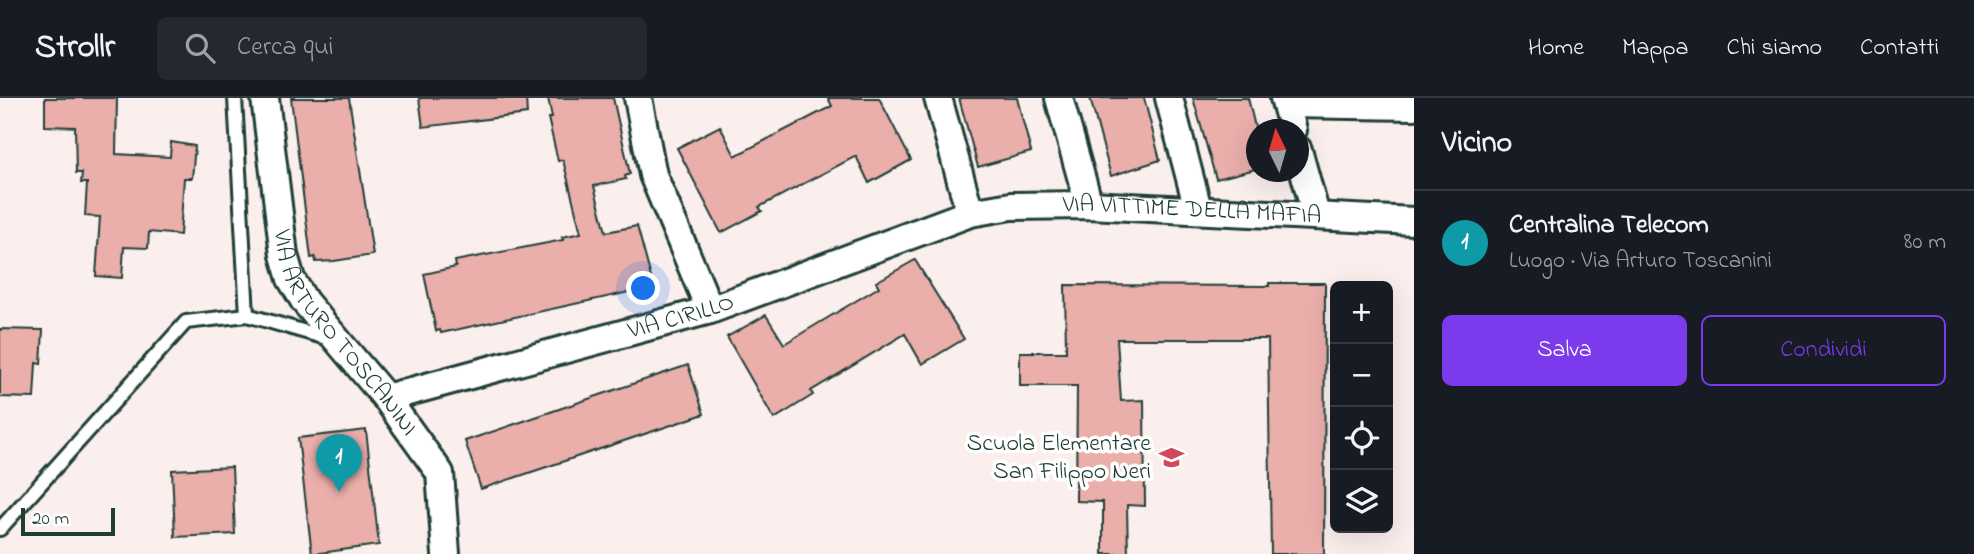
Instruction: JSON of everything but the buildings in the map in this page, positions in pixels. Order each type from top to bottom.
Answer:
[{"type":"street","name":"VIA ARTURO TOSCANINI","points":[[265,98],[284,255],[291,279],[305,302],[386,398],[440,473],[446,554]]},
{"type":"street","points":[[638,98],[653,175],[710,310]]},
{"type":"street","points":[[938,98],[970,213]]},
{"type":"street","points":[[1059,98],[1089,205]]},
{"type":"street","points":[[1169,98],[1198,209]]},
{"type":"street","points":[[1290,119],[1285,101],[1414,107]]},
{"type":"street","points":[[1307,182],[1316,215]]},
{"type":"street","name":"VIA VITTIME DELLA MAFIA","points":[[970,213],[1011,206],[1089,205],[1414,221]]},
{"type":"street","name":"VIA CIRILLO","points":[[386,398],[710,310],[970,213]]},
{"type":"lane","points":[[235,98],[247,315]]},
{"type":"lane","points":[[0,529],[186,322],[247,315],[339,341]]},
{"type":"place","name":"Scuola Elementare San Filippo Neri","points":[[1171,458]]},
{"type":"place","name":"Centralina Telecom","points":[[339,492]]}]
